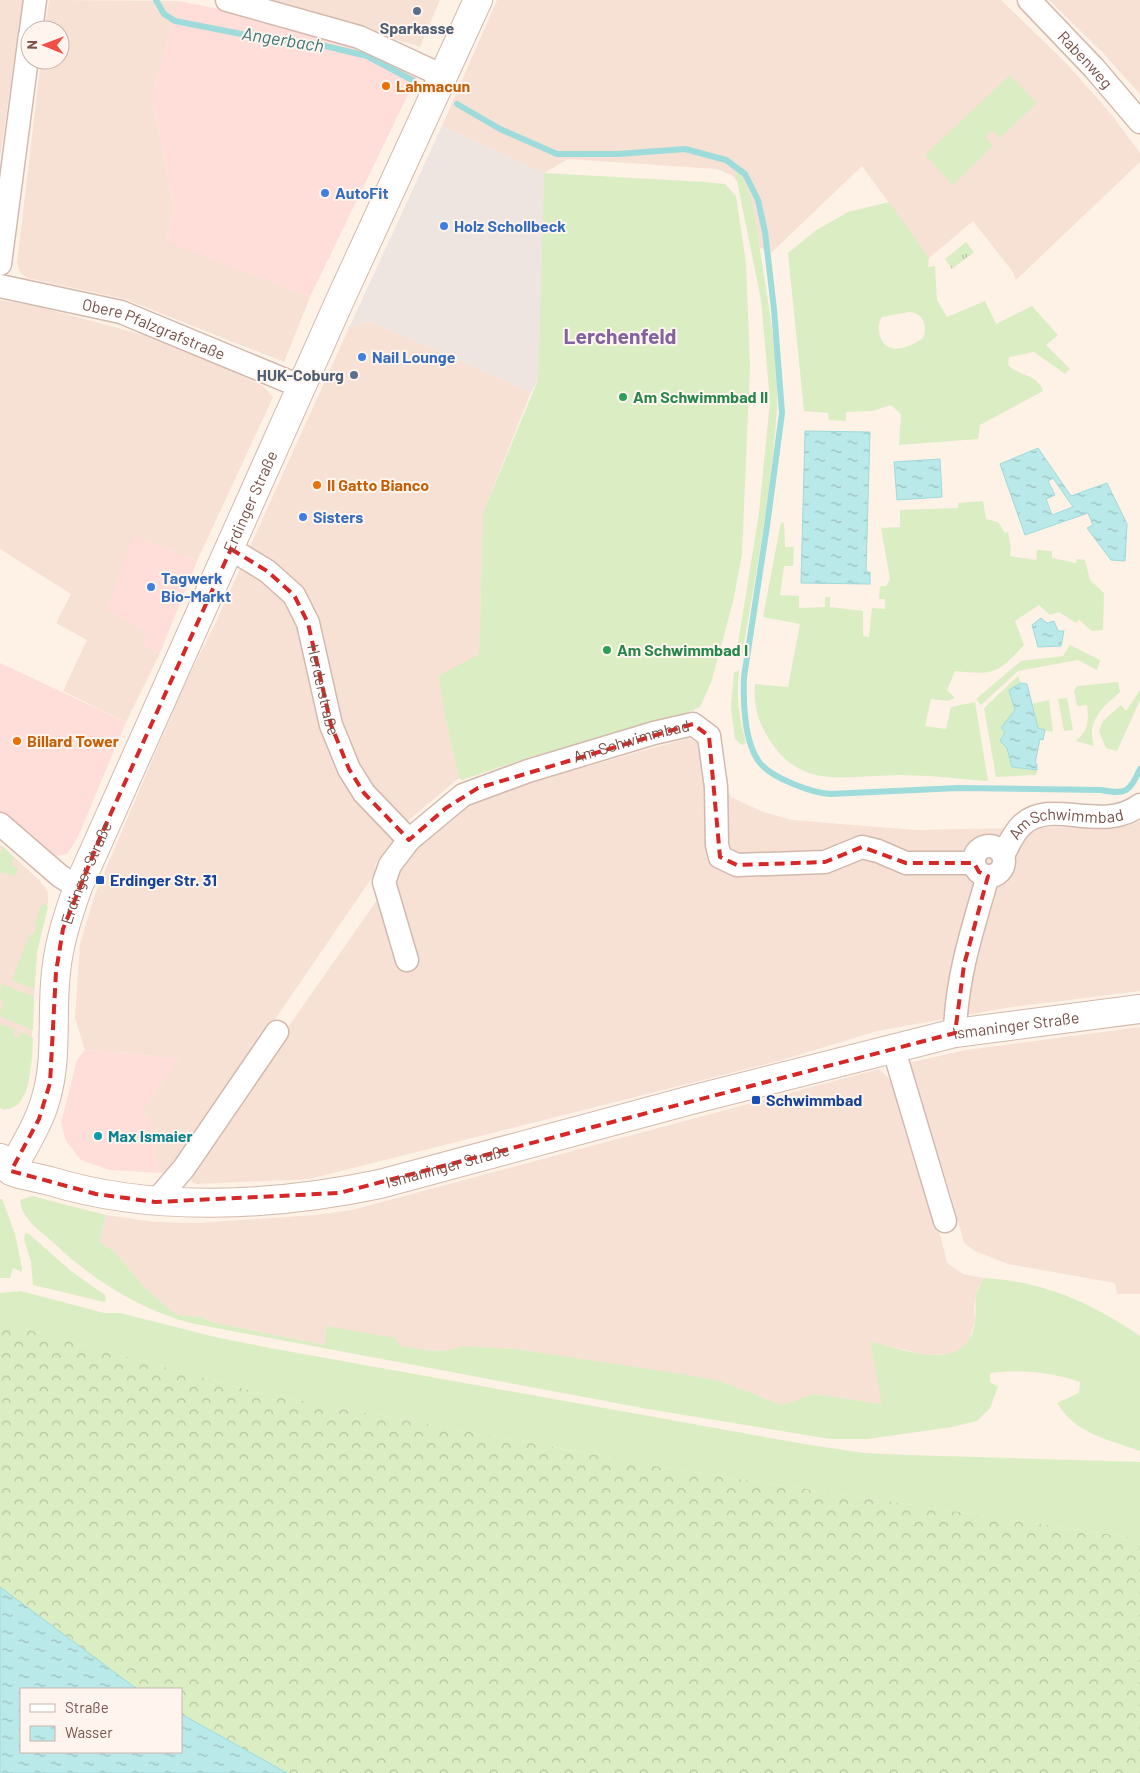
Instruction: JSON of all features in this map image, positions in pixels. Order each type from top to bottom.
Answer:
[{"type":"street","points":[[32,20],[34,0]]},
{"type":"street","points":[[227,0],[359,37],[443,76]]},
{"type":"street","name":"Erdinger Straße","points":[[4,1168],[38,1119],[50,1083],[54,1054],[56,972],[64,929],[78,887],[478,0]]},
{"type":"street","name":"Rabenweg","points":[[1029,0],[1094,68],[1140,122]]},
{"type":"street","points":[[0,264],[25,70]]},
{"type":"street","name":"Obere Pfalzgrafstraße","points":[[0,286],[120,312],[302,387]]},
{"type":"street","name":"Herderstraße","points":[[231,549],[267,570],[294,595],[308,623],[332,725],[349,769],[364,793],[409,840]]},
{"type":"street","name":"Am Schwimmbad","points":[[407,960],[384,882],[390,866],[409,840],[446,808],[478,788],[528,770],[654,733],[693,724],[709,736],[716,787],[717,845],[720,857],[737,865],[825,862],[862,847],[878,851],[906,863],[1001,870],[1004,865],[1003,855],[1016,831],[1022,824],[1036,817],[1077,814],[1106,818],[1124,814],[1140,805]]},
{"type":"street","points":[[0,824],[60,876],[78,887]]},
{"type":"street","points":[[955,1033],[954,1020],[981,869]]},
{"type":"street","name":"Ismaninger Straße","points":[[4,1168],[96,1194],[155,1202],[299,1198],[380,1184],[955,1033],[1140,1010]]},
{"type":"street","points":[[155,1202],[184,1168],[277,1032]]},
{"type":"street","points":[[893,1048],[945,1221]]},
{"type":"highlighted area","points":[[231,549],[267,571],[294,595],[308,623],[331,725],[349,769],[364,793],[409,840],[446,808],[478,788],[693,724],[709,736],[720,857],[737,865],[825,862],[862,847],[906,863],[974,863],[979,872],[988,876],[964,965],[955,1033],[339,1193],[155,1202],[96,1194],[11,1171],[39,1119],[50,1083],[56,972],[63,929],[102,833]]},
{"type":"shaded area","points":[[0,0],[23,0],[20,20],[0,158]]},
{"type":"shaded area","points":[[49,0],[179,1],[152,96],[174,205],[167,241],[310,297],[284,362],[125,299],[27,278],[20,272],[17,263],[40,70],[70,70],[70,20],[46,20]]},
{"type":"shaded area","points":[[272,0],[440,0],[420,47]]},
{"type":"shaded area","points":[[497,0],[1001,0],[1067,64],[1111,114],[1140,153],[1140,162],[1016,280],[1013,272],[973,221],[929,258],[862,166],[772,252],[760,248],[752,203],[733,176],[717,169],[568,159],[544,173],[442,126]]},
{"type":"shaded area","points":[[1049,0],[1140,0],[1140,94],[1102,52]]},
{"type":"shaded area","points":[[179,1],[234,12],[354,44],[418,74],[310,297],[167,242],[174,205],[152,96]]},
{"type":"shaded area","points":[[442,126],[544,173],[538,380],[531,392],[369,321],[349,328]]},
{"type":"shaded area","points":[[0,300],[35,306],[163,340],[263,386],[273,397],[197,561],[134,535],[146,632],[144,646],[160,653],[126,722],[63,691],[87,640],[56,623],[71,594],[0,549]]},
{"type":"shaded area","points":[[369,321],[531,392],[483,513],[479,654],[445,716],[459,778],[410,819],[376,863],[373,876],[170,1173],[162,1173],[158,1171],[150,1118],[141,1112],[179,1058],[85,1050],[75,1018],[80,944],[95,894],[186,681],[215,624],[349,328]]},
{"type":"shaded area","points":[[134,535],[197,561],[160,653],[144,646],[146,632],[106,609]]},
{"type":"shaded area","points":[[0,663],[126,722],[77,839],[67,854],[57,856],[47,851],[0,813]]},
{"type":"shaded area","points":[[689,738],[707,749],[731,797],[763,812],[792,820],[914,830],[1124,826],[1140,821],[1140,991],[1011,1007],[877,1031],[782,1060],[309,1179],[196,1184],[191,1181],[192,1174],[286,1030],[401,866],[436,828],[469,803],[489,794]]},
{"type":"shaded area","points":[[0,844],[39,880],[48,892],[48,901],[37,952],[29,1080],[19,1104],[4,1110],[0,1108]]},
{"type":"shaded area","points":[[1140,1027],[1140,1294],[1117,1294],[1115,1283],[1008,1264],[975,1251],[964,1243],[952,1198],[908,1063],[966,1050]]},
{"type":"shaded area","points":[[85,1050],[179,1058],[141,1112],[150,1118],[158,1171],[162,1173],[110,1170],[81,1160],[66,1141],[61,1123],[77,1060]]},
{"type":"shaded area","points":[[879,1069],[894,1083],[933,1206],[947,1263],[963,1274],[984,1278],[978,1287],[974,1306],[975,1321],[968,1343],[955,1354],[927,1355],[870,1342],[883,1404],[814,1394],[782,1405],[720,1381],[516,1349],[463,1346],[453,1350],[431,1351],[400,1346],[326,1326],[325,1345],[215,1323],[201,1317],[177,1315],[146,1289],[114,1251],[99,1242],[106,1215],[155,1222],[197,1223],[316,1215],[352,1210]]},
{"type":"green space","points":[[1010,75],[1037,103],[1000,138],[992,130],[985,137],[993,146],[953,185],[925,155]]},
{"type":"green space","points":[[735,171],[740,172],[745,183],[755,216],[773,335],[777,389],[775,438],[763,531],[742,655],[736,656],[759,513],[770,401],[761,300]]},
{"type":"green space","points":[[544,173],[725,184],[736,196],[746,263],[750,366],[742,554],[733,602],[711,683],[700,707],[672,719],[533,756],[462,780],[459,778],[445,716],[439,676],[479,654],[483,513],[538,380]]},
{"type":"green space","points":[[889,202],[929,258],[928,267],[935,266],[937,300],[947,317],[985,301],[996,324],[1032,306],[1058,335],[1046,345],[1070,369],[1065,374],[1034,352],[1009,357],[1008,365],[1012,369],[1033,379],[1041,386],[1043,391],[980,425],[978,439],[899,445],[901,414],[891,405],[872,411],[846,412],[846,421],[829,420],[828,413],[804,411],[788,253],[815,231],[848,212]],"holes":[[[909,312],[921,317],[923,321],[925,329],[923,338],[899,349],[888,347],[883,343],[879,333],[879,324],[882,317]]]},
{"type":"green space","points":[[966,242],[974,252],[952,269],[945,259]]},
{"type":"green space","points":[[983,501],[986,519],[998,522],[1005,533],[1008,532],[1011,548],[1010,556],[1036,560],[1037,550],[1052,551],[1052,558],[1076,563],[1077,559],[1085,560],[1090,580],[1104,593],[1103,630],[1092,631],[1079,620],[1076,623],[1059,612],[1050,615],[1039,605],[1015,621],[1024,645],[1007,662],[1001,667],[987,672],[955,671],[947,690],[955,698],[948,701],[931,699],[925,726],[946,729],[951,707],[975,702],[988,781],[911,775],[829,777],[813,774],[798,768],[784,757],[771,742],[760,722],[755,700],[755,684],[788,687],[800,624],[763,617],[781,522],[784,523],[785,547],[794,547],[793,566],[784,566],[780,595],[799,596],[799,608],[825,607],[825,597],[830,597],[830,607],[863,611],[863,636],[869,637],[872,608],[885,609],[885,599],[879,599],[880,586],[886,586],[890,579],[881,528],[900,527],[900,510],[958,508],[958,503]]},
{"type":"green space","points":[[1070,645],[1100,660],[1097,670],[1078,660],[1018,671],[981,705],[976,699],[1021,661],[1063,656]]},
{"type":"green space","points":[[739,671],[739,708],[746,743],[742,745],[735,739],[731,707],[734,672]]},
{"type":"green space","points":[[1018,676],[1021,683],[1009,690],[1015,710],[1001,728],[1005,732],[1001,737],[1007,748],[1012,767],[1037,770],[1036,775],[996,777],[984,708]]},
{"type":"green space","points":[[1118,682],[1120,692],[1107,704],[1094,722],[1092,737],[1094,746],[1076,741],[1087,725],[1088,716],[1087,705],[1077,706],[1074,691],[1077,686]]},
{"type":"green space","points":[[1140,690],[1140,700],[1117,751],[1106,748],[1099,731],[1103,721],[1121,705],[1126,711]]},
{"type":"green space","points":[[1067,698],[1073,730],[1064,731],[1058,699]]},
{"type":"green space","points":[[1049,700],[1053,732],[1038,729],[1034,708],[1031,704]]},
{"type":"green space","points":[[3,847],[14,857],[11,865],[18,868],[15,876],[0,872],[0,854]]},
{"type":"green space","points":[[44,904],[48,906],[37,952],[34,989],[12,980],[30,934],[34,935],[37,925],[35,923],[40,907]]},
{"type":"green space","points":[[1,984],[34,997],[33,1030],[0,1016],[3,1001],[0,999]]},
{"type":"green space","points":[[0,1024],[15,1029],[13,1036],[19,1038],[21,1032],[33,1038],[31,1070],[28,1083],[19,1103],[11,1108],[0,1108]]},
{"type":"green space","points":[[32,1196],[106,1215],[99,1242],[114,1251],[146,1289],[177,1315],[201,1317],[215,1323],[325,1345],[326,1326],[395,1338],[400,1346],[431,1351],[453,1350],[462,1346],[516,1349],[720,1381],[782,1405],[814,1394],[882,1404],[870,1341],[916,1353],[948,1354],[960,1349],[970,1338],[975,1321],[976,1295],[984,1278],[1027,1284],[1047,1289],[1085,1304],[1140,1336],[1140,1451],[1104,1439],[1073,1422],[1057,1403],[1079,1393],[1080,1382],[1047,1374],[1024,1371],[990,1373],[990,1382],[998,1387],[990,1408],[977,1421],[952,1427],[868,1439],[830,1439],[648,1409],[190,1323],[153,1310],[135,1301],[85,1270],[38,1230],[28,1219],[21,1207],[20,1200]]},
{"type":"green space","points":[[0,1199],[2,1199],[15,1234],[22,1268],[22,1272],[13,1268],[10,1278],[0,1278]]},
{"type":"green space","points":[[25,1233],[29,1234],[71,1271],[105,1295],[106,1300],[104,1302],[33,1285],[31,1261],[24,1240]]},
{"type":"green space","points":[[21,1291],[104,1313],[120,1313],[215,1337],[270,1348],[804,1444],[864,1453],[1140,1462],[1140,1539],[678,1470],[259,1393],[0,1322],[0,1293]]},
{"type":"green space","points":[[0,1322],[259,1393],[678,1470],[1140,1539],[1140,1773],[287,1773],[182,1715],[182,1688],[136,1688],[0,1587]]},
{"type":"water","points":[[805,431],[870,432],[866,572],[870,572],[870,584],[801,583]]},
{"type":"water","points":[[1038,448],[1071,496],[1107,483],[1127,524],[1125,561],[1111,560],[1087,528],[1093,525],[1088,513],[1025,535],[1000,464]],"holes":[[[1053,478],[1073,507],[1052,515],[1046,499],[1055,495],[1048,481]]]},
{"type":"water","points":[[940,459],[942,497],[897,500],[894,462]]},
{"type":"water","points":[[1041,618],[1047,623],[1054,621],[1058,631],[1064,631],[1061,646],[1038,647],[1032,625]]},
{"type":"water","points":[[1021,683],[1027,684],[1038,728],[1045,730],[1043,740],[1040,739],[1035,763],[1037,764],[1037,770],[1012,767],[1007,748],[1000,741],[1005,732],[1001,728],[1015,710],[1009,690]]},
{"type":"water","points":[[0,1587],[136,1688],[20,1688],[20,1753],[182,1753],[182,1715],[287,1773],[0,1773]]},
{"type":"waterway","name":"Angerbach","points":[[156,0],[164,14],[175,21],[267,39],[317,44],[367,56],[414,81]]},
{"type":"waterway","points":[[457,104],[500,129],[557,154],[618,154],[685,149],[726,160],[745,174],[758,200],[765,232],[774,309],[782,413],[744,677],[744,709],[748,733],[755,755],[766,769],[793,784],[813,791],[830,794],[958,788],[1122,792],[1130,787],[1140,769]]},
{"type":"place","name":"Sparkasse","points":[[417,11]]},
{"type":"place","name":"Lahmacun","points":[[386,86]]},
{"type":"place","name":"AutoFit","points":[[325,193]]},
{"type":"place","name":"Holz Schollbeck","points":[[444,226]]},
{"type":"place","name":"Nail Lounge","points":[[362,357]]},
{"type":"place","name":"HUK-Coburg","points":[[354,375]]},
{"type":"place","name":"Am Schwimmbad II","points":[[623,397]]},
{"type":"place","name":"Il Gatto Bianco","points":[[317,485]]},
{"type":"place","name":"Sisters","points":[[303,517]]},
{"type":"place","name":"Tagwerk Bio-Markt","points":[[151,587]]},
{"type":"place","name":"Am Schwimmbad I","points":[[607,650]]},
{"type":"place","name":"Billard Tower","points":[[17,741]]},
{"type":"place","name":"Erdinger Str. 31","points":[[100,880]]},
{"type":"place","name":"Schwimmbad","points":[[756,1100]]},
{"type":"place","name":"Max Ismaier","points":[[98,1136]]},
{"type":"district","name":"Lerchenfeld","points":[[620,337]]}]
